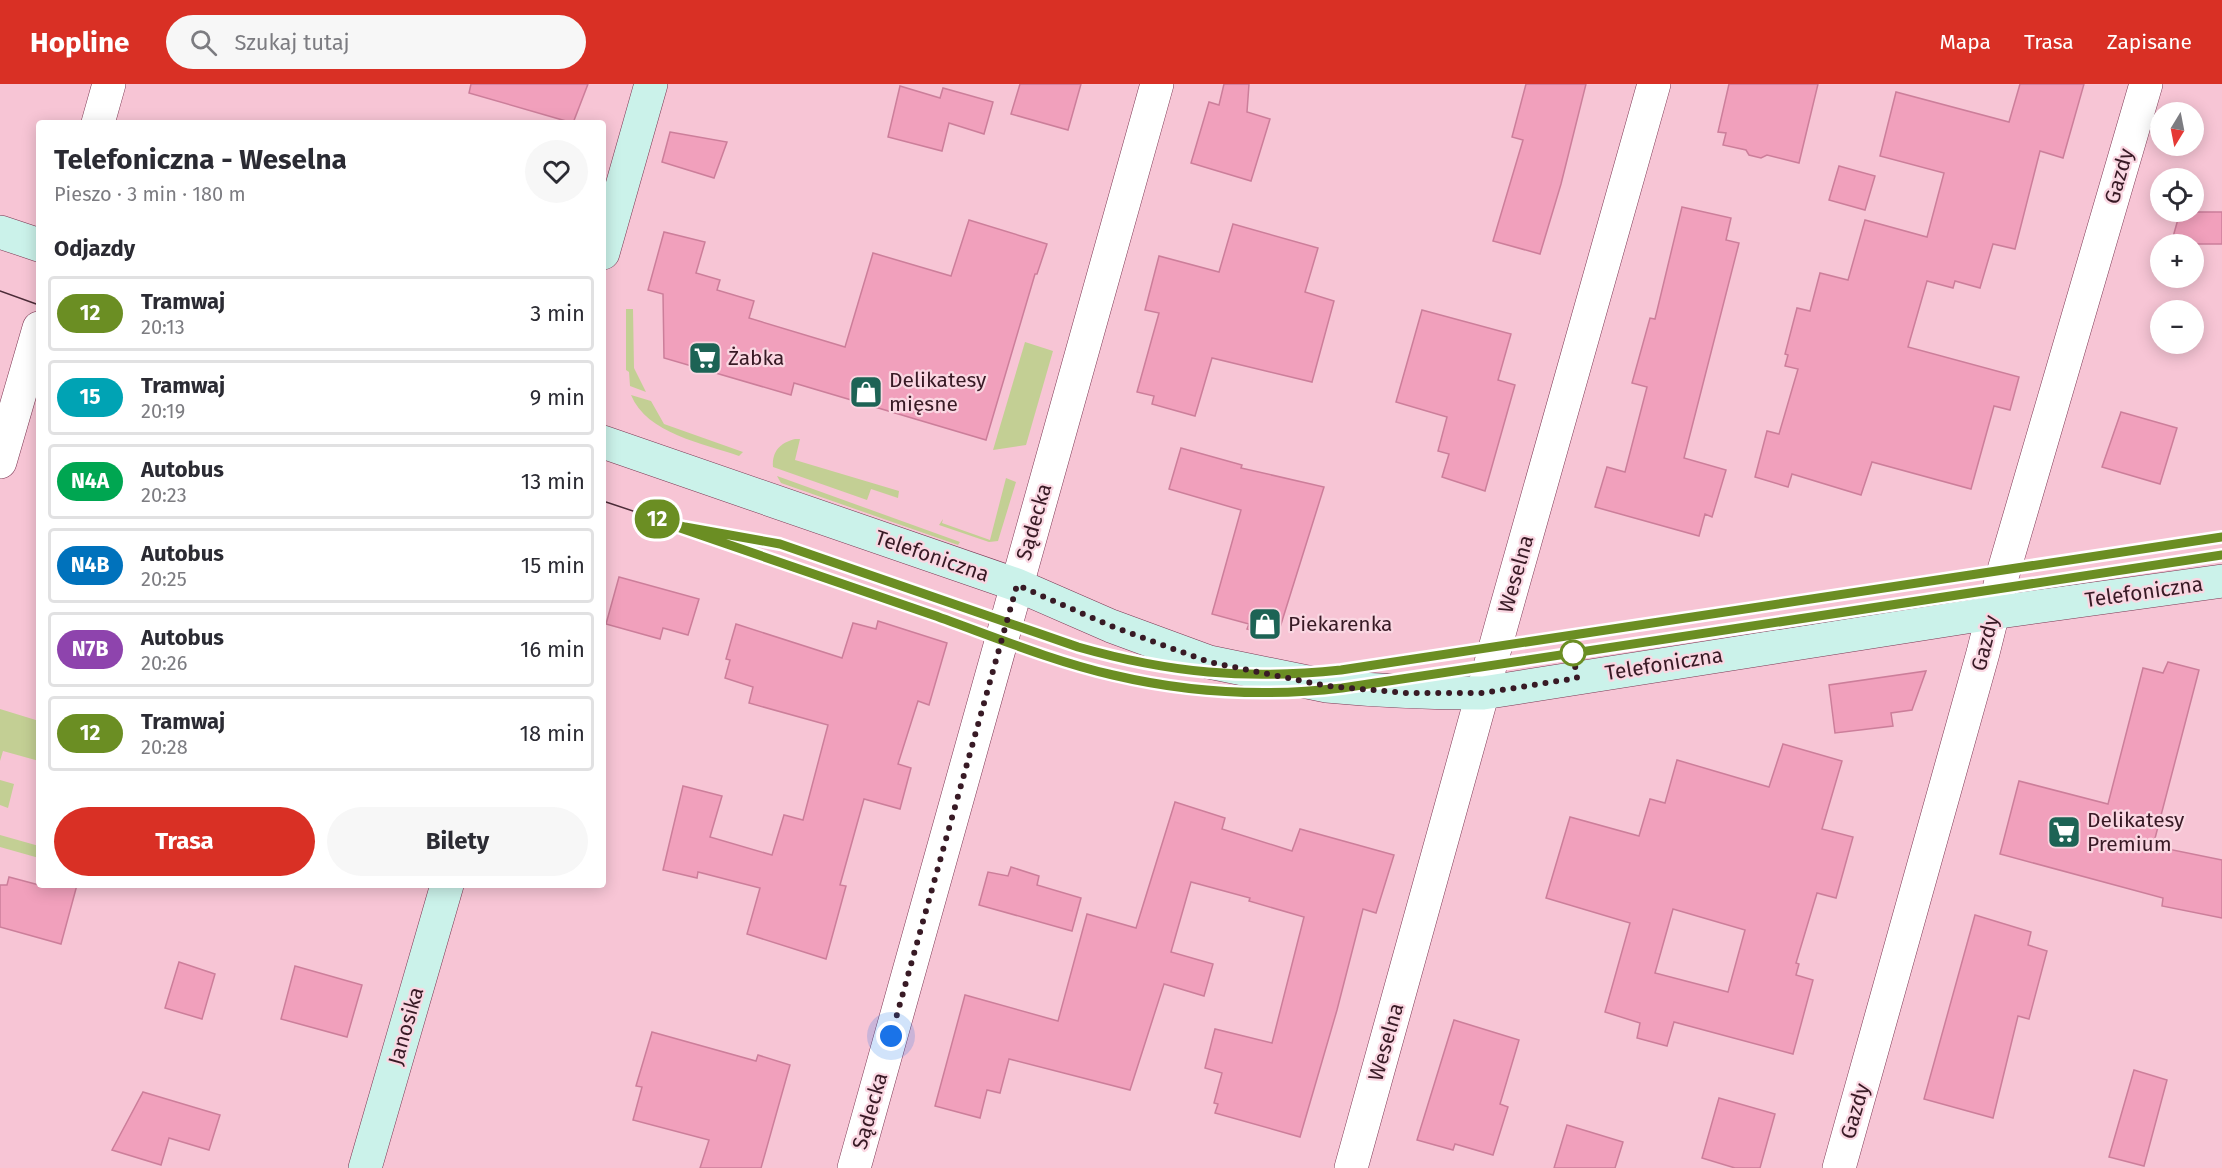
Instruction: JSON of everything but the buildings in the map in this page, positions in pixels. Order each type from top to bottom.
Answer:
[{"type":"street","points":[[99,120],[109,84]]},
{"type":"street","points":[[606,242],[651,84]]},
{"type":"street","name":"Sądecka","points":[[854,1168],[1157,84]]},
{"type":"street","name":"Weselna","points":[[1351,1168],[1654,84]]},
{"type":"street","name":"Gazdy","points":[[1839,1168],[1983,653],[1992,613],[2146,84]]},
{"type":"street","points":[[0,232],[36,244]]},
{"type":"street","points":[[0,462],[36,338]]},
{"type":"street","name":"Telefoniczna","points":[[606,443],[1017,585],[1111,626],[1209,662],[1327,686],[1407,693],[1483,693],[1992,613],[2222,581]]},
{"type":"street","name":"Janosika","points":[[365,1168],[446,888]]},
{"type":"green space","points":[[626,309],[633,309],[634,368],[646,392],[630,386],[629,372],[626,370]]},
{"type":"green space","points":[[1025,342],[1053,351],[1026,445],[993,450]]},
{"type":"green space","points":[[631,395],[651,401],[664,424],[743,452],[739,456],[693,441],[663,428],[639,408]]},
{"type":"green space","points":[[795,439],[800,439],[795,460],[899,491],[898,498],[871,489],[867,500],[773,467],[774,456],[778,449]]},
{"type":"green space","points":[[777,476],[960,542],[958,545],[781,483]]},
{"type":"green space","points":[[1006,478],[1016,482],[998,541],[989,542],[939,525],[943,519],[942,523],[990,540]]},
{"type":"green space","points":[[0,709],[36,720],[36,760],[3,751],[0,761]]},
{"type":"green space","points":[[0,780],[14,784],[8,808],[0,805]]},
{"type":"green space","points":[[0,835],[36,845],[36,857],[0,847]]},
{"type":"tram line","points":[[0,291],[36,304]]},
{"type":"tram line","points":[[606,502],[669,523],[780,544],[1101,653],[1196,672],[1282,676],[1339,670],[2222,537]]},
{"type":"tram line","name":"12","points":[[2222,537],[1341,670],[1270,676],[1195,672],[1115,658],[780,544],[685,527],[654,519],[1051,657],[1152,684],[1232,693],[1342,688],[2222,555]]},
{"type":"tram line","points":[[703,535],[1021,646],[1106,673],[1164,686],[1240,693],[1309,691],[1379,682],[2222,555]]},
{"type":"place","name":"Żabka","points":[[705,358]]},
{"type":"place","name":"Delikatesy mięsne","points":[[866,392]]},
{"type":"place","name":"Piekarenka","points":[[1265,624]]},
{"type":"place","name":"Delikatesy Premium","points":[[2064,832]]},
{"type":"route","points":[[891,1036],[1017,585],[1111,626],[1209,662],[1327,686],[1407,693],[1483,693],[1577,678],[1573,653]]}]
